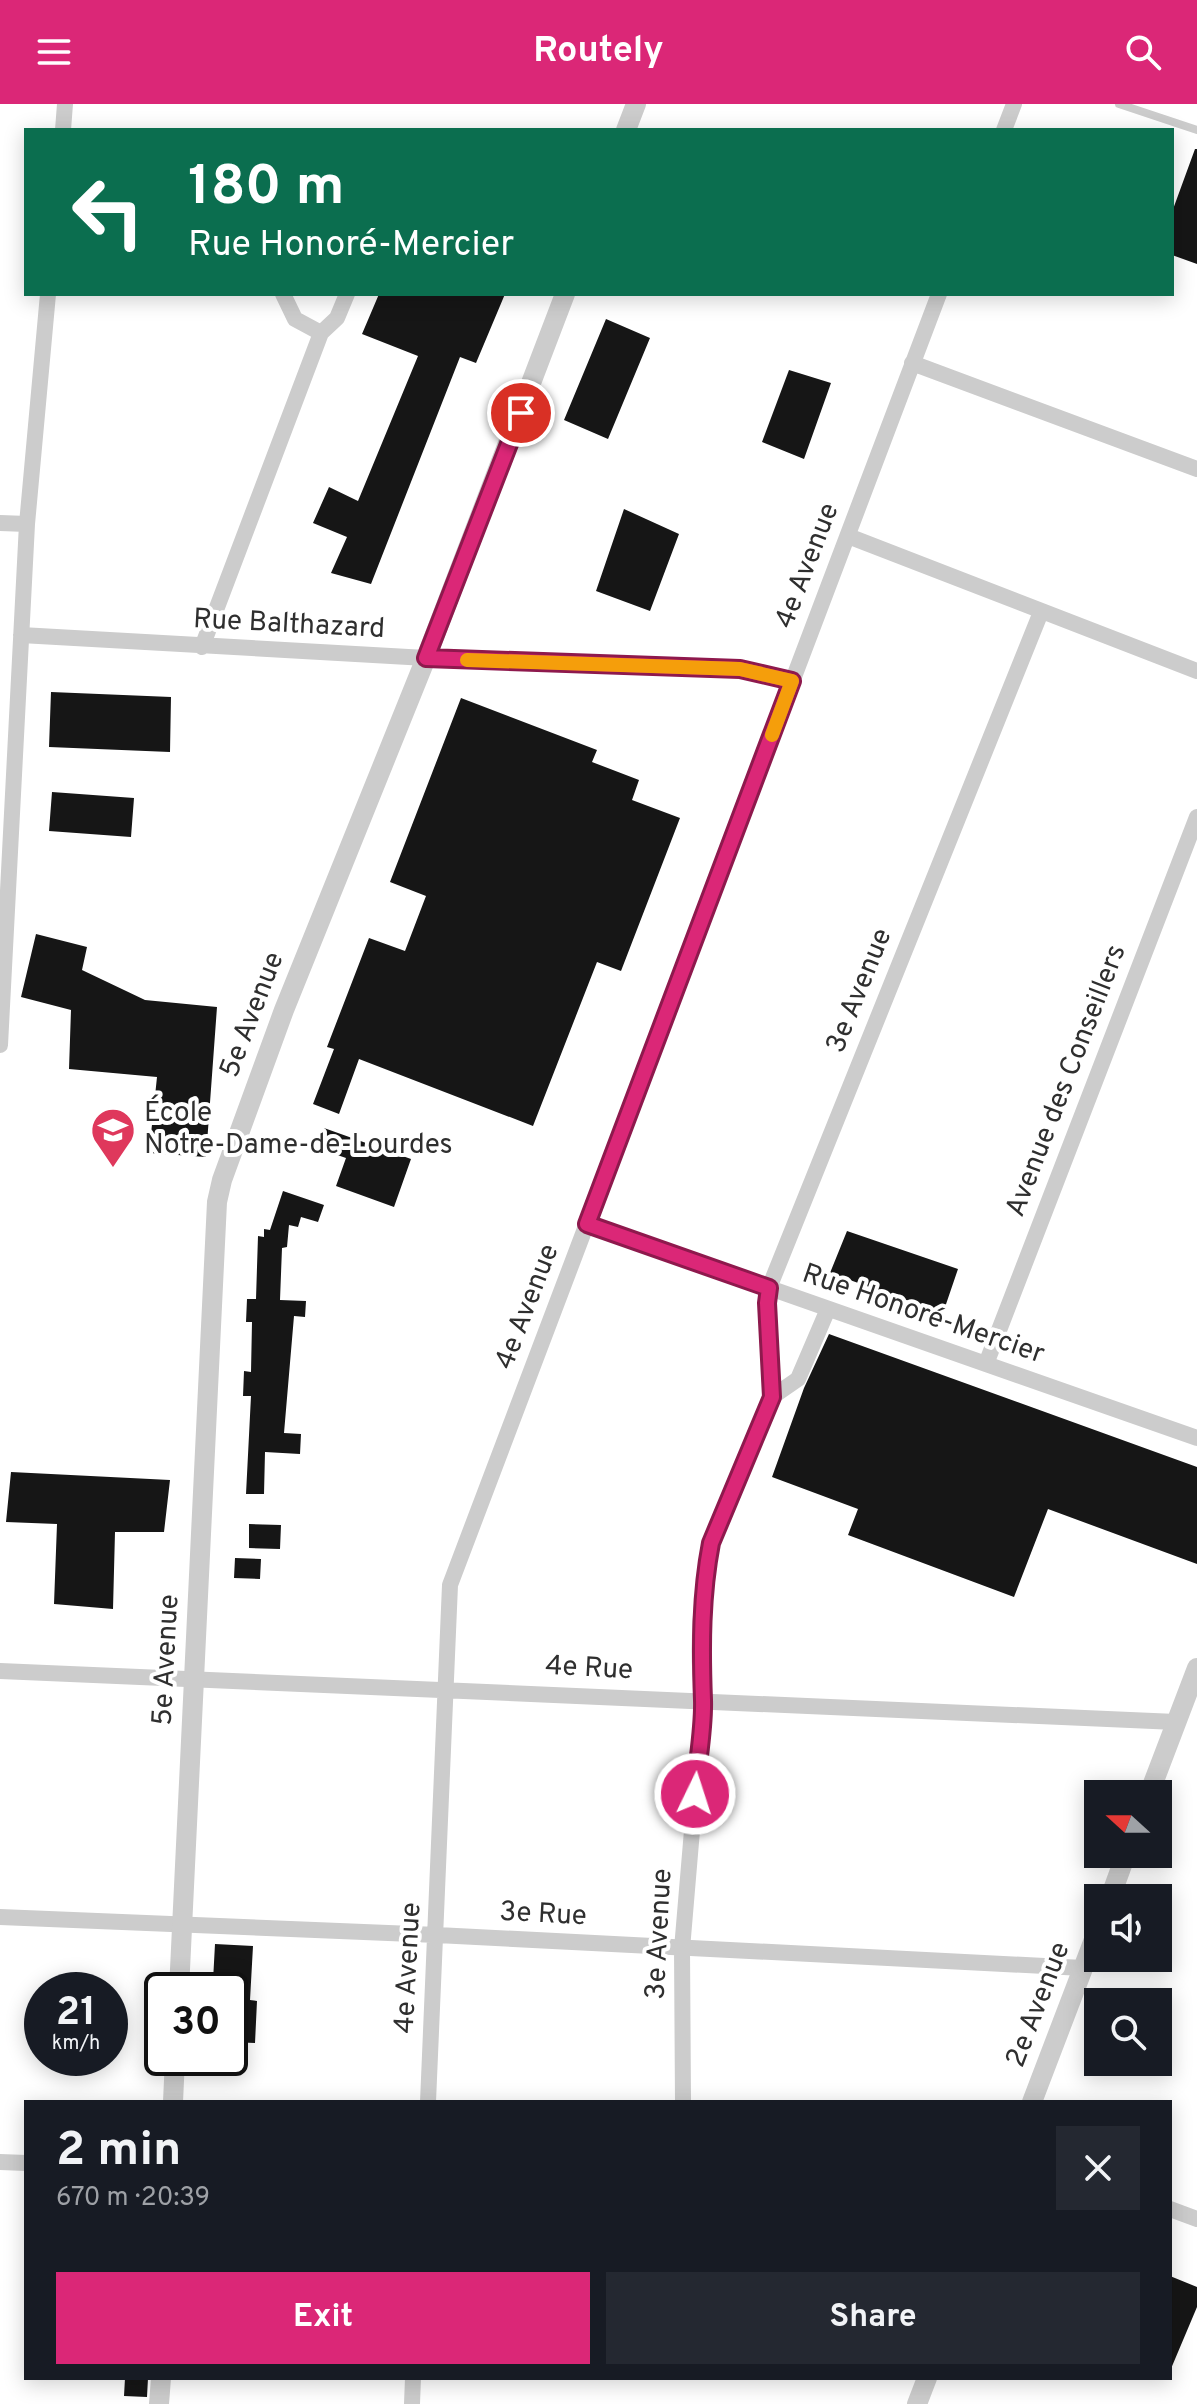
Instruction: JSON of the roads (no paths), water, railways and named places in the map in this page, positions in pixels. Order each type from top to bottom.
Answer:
[{"type":"street","points":[[63,128],[65,104]]},
{"type":"street","points":[[627,128],[636,104]]},
{"type":"street","points":[[1005,128],[1014,104]]},
{"type":"street","points":[[0,1045],[27,524],[48,296]]},
{"type":"street","points":[[284,296],[295,319],[321,333]]},
{"type":"street","points":[[202,647],[321,333],[337,318],[346,296]]},
{"type":"street","name":"5e Avenue","points":[[180,1972],[217,1202],[229,1157],[284,1010],[426,658],[564,296]]},
{"type":"street","name":"4e Avenue","points":[[428,2100],[450,1585],[938,296]]},
{"type":"street","points":[[912,363],[1197,469]]},
{"type":"street","points":[[0,523],[27,524]]},
{"type":"street","points":[[848,536],[1197,671]]},
{"type":"street","name":"3e Avenue","points":[[683,2100],[682,1949],[703,1700],[700,1678],[701,1626],[711,1543],[772,1397],[767,1303],[769,1288],[1041,612]]},
{"type":"street","name":"Rue Balthazard","points":[[21,635],[426,658],[740,669],[792,681]]},
{"type":"street","name":"Avenue des Conseillers","points":[[986,1364],[1197,817]]},
{"type":"street","name":"Rue Honoré-Mercier","points":[[587,1224],[1197,1438]]},
{"type":"street","name":"3e Avenue","points":[[772,1397],[798,1379],[828,1309]]},
{"type":"street","points":[[1154,1780],[1197,1668]]},
{"type":"street","name":"4e Rue","points":[[0,1671],[1176,1722]]},
{"type":"street","name":"3e Rue","points":[[0,1917],[437,1935],[1083,1968]]},
{"type":"street","name":"2e Avenue","points":[[1033,2100],[1083,1968]]},
{"type":"street","points":[[173,2100],[174,2076]]},
{"type":"street","points":[[0,2162],[24,2163]]},
{"type":"street","points":[[1172,2210],[1197,2219]]},
{"type":"street","points":[[159,2404],[161,2380]]},
{"type":"street","points":[[412,2404],[413,2380]]},
{"type":"street","points":[[917,2404],[926,2380]]},
{"type":"lane","points":[[1119,104],[1197,130]]},
{"type":"place","name":"École Notre-Dame-de-Lourdes","points":[[113,1169]]}]
